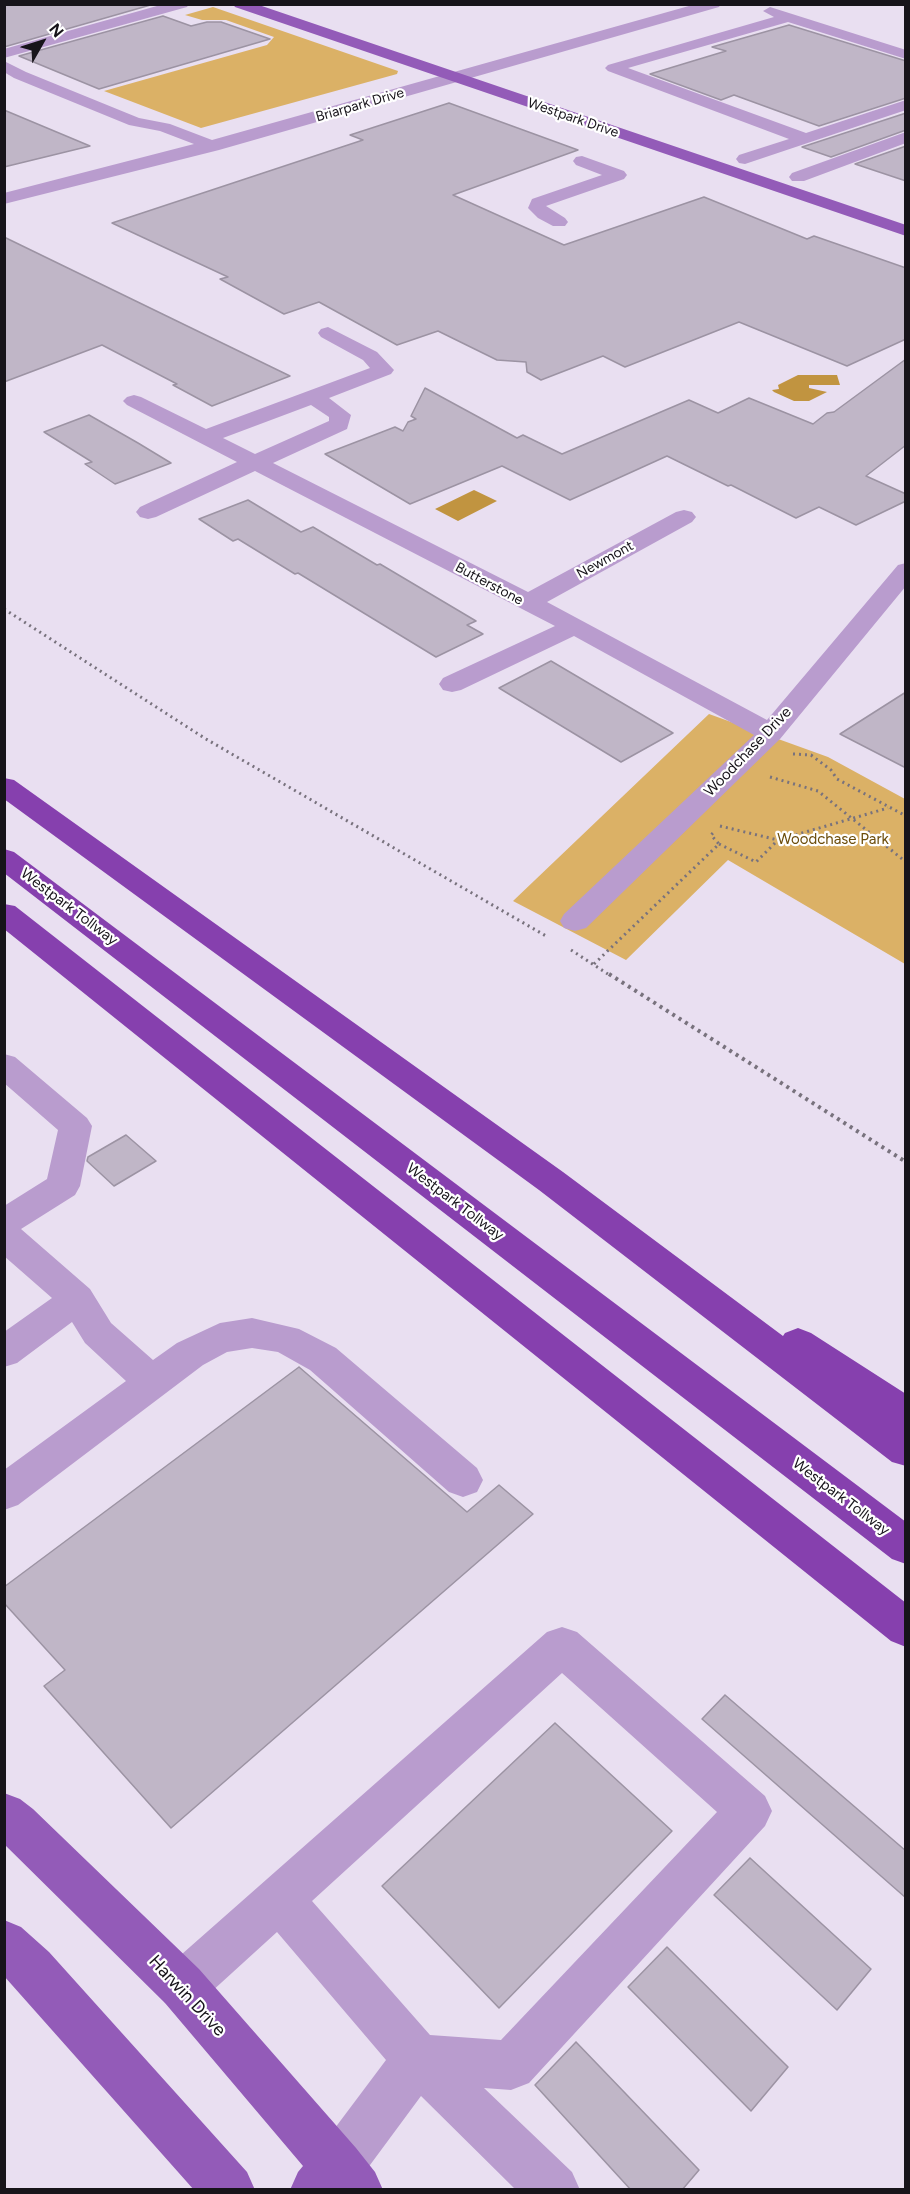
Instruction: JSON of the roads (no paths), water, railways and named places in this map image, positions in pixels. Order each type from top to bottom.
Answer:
[{"type":"highway","points":[[4,786],[551,1181],[906,1450]]},
{"type":"highway","name":"Westpark Tollway","points":[[4,858],[906,1546]]},
{"type":"highway","points":[[4,913],[906,1628]]},
{"type":"highway","points":[[551,1181],[906,1414]]},
{"type":"main road","name":"Westpark Drive","points":[[286,4],[458,71],[906,231]]},
{"type":"main road","name":"Westpark Drive","points":[[249,5],[436,72],[458,71]]},
{"type":"main road","name":"Westpark Drive","points":[[481,70],[906,213]]},
{"type":"main road","name":"Harwin Drive","points":[[4,1815],[17,1824],[182,1986],[337,2182]]},
{"type":"main road","points":[[4,1944],[32,1969],[229,2190]]},
{"type":"street","points":[[4,54],[182,4]]},
{"type":"street","name":"Briarpark Drive","points":[[4,199],[302,122],[676,4]]},
{"type":"street","name":"Briarpark Drive","points":[[458,71],[481,70],[714,4]]},
{"type":"street","points":[[760,8],[906,55]]},
{"type":"street","points":[[789,17],[613,68],[806,139]]},
{"type":"street","points":[[10,67],[36,64]]},
{"type":"street","points":[[10,67],[21,75],[135,122],[164,127],[213,146]]},
{"type":"street","name":"Briarpark Drive","points":[[4,186],[194,139],[436,72]]},
{"type":"street","points":[[745,159],[906,105]]},
{"type":"street","points":[[302,122],[326,131]]},
{"type":"street","points":[[798,177],[906,137]]},
{"type":"street","points":[[559,222],[537,208],[538,203],[618,176],[582,161]]},
{"type":"street","points":[[206,436],[384,370],[370,356],[328,333]]},
{"type":"street","points":[[148,512],[339,424],[340,415],[313,397]]},
{"type":"street","name":"Butterstone","points":[[134,401],[575,627],[771,733]]},
{"type":"street","name":"Newmont","points":[[527,603],[684,517]]},
{"type":"street","name":"Woodchase Drive","points":[[575,921],[771,733],[906,570]]},
{"type":"street","points":[[452,684],[575,627]]},
{"type":"street","points":[[4,1065],[75,1126],[63,1186],[4,1223]]},
{"type":"street","points":[[4,1235],[77,1299],[98,1333],[152,1382]]},
{"type":"street","points":[[4,1352],[77,1299]]},
{"type":"street","points":[[4,1493],[190,1354],[220,1338],[252,1333],[286,1339],[323,1359],[463,1480]]},
{"type":"street","points":[[182,1986],[562,1646],[749,1811],[510,2065],[418,2059]]},
{"type":"street","points":[[279,1899],[418,2059],[554,2190]]},
{"type":"street","points":[[337,2182],[418,2059]]},
{"type":"park label","name":"Woodchase Park","points":[[833,840]]}]
